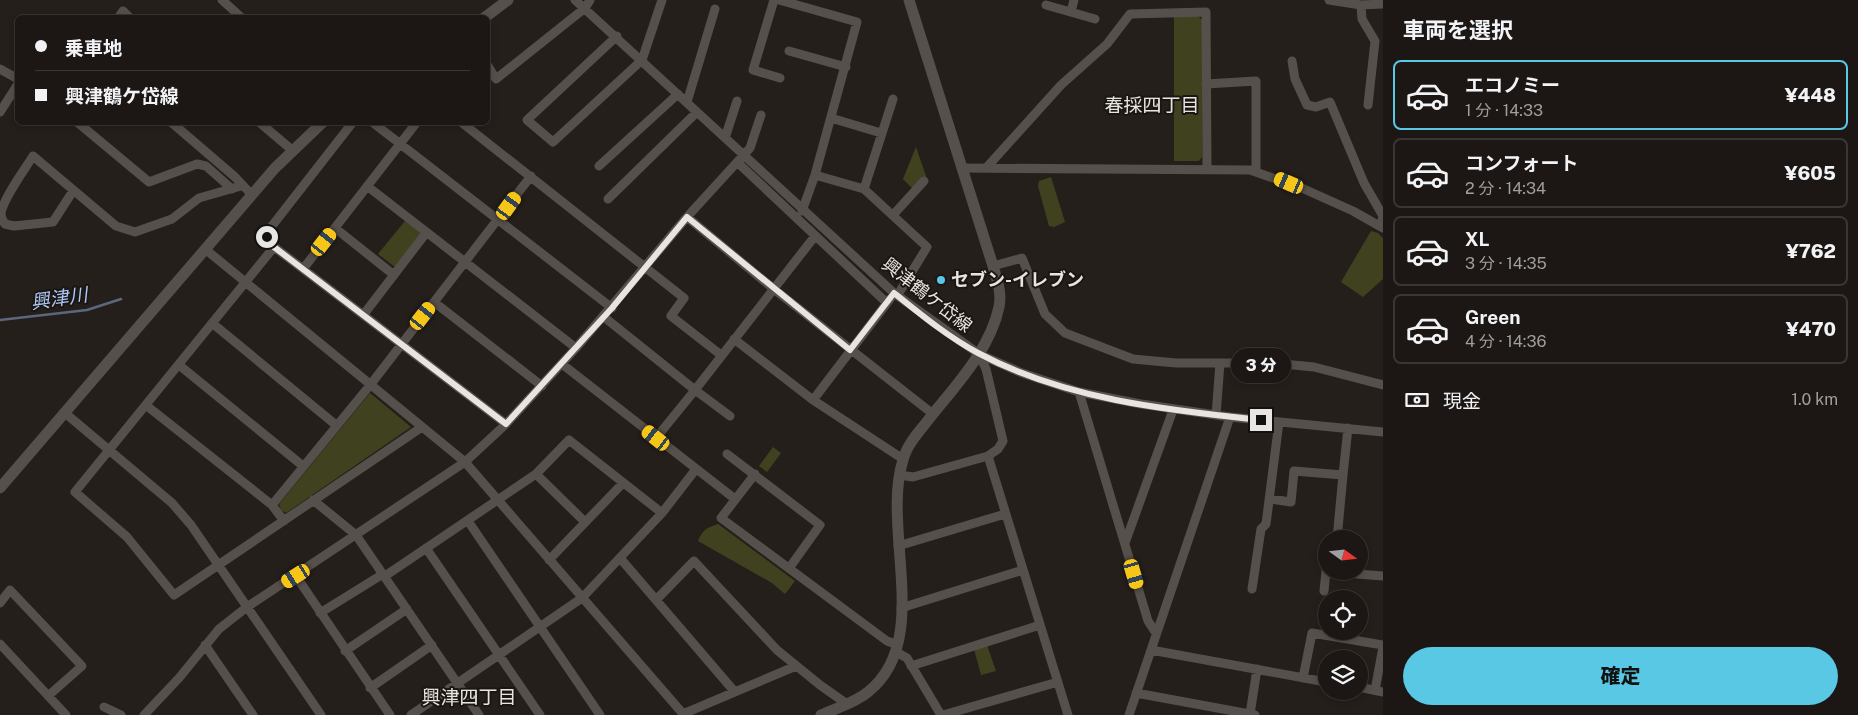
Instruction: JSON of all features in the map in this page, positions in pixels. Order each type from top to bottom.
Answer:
[{"type":"street","points":[[222,0],[239,15]]},
{"type":"street","points":[[488,15],[508,0]]},
{"type":"street","name":"興津鶴ケ岱線","points":[[576,0],[587,4],[617,36],[724,138],[740,158],[896,295],[979,354],[1022,373],[1080,392],[1173,410],[1383,432]]},
{"type":"street","points":[[617,36],[527,120],[553,142],[642,60],[662,0]]},
{"type":"street","points":[[774,0],[753,70],[780,78]]},
{"type":"street","points":[[779,0],[857,22],[815,175],[802,211]]},
{"type":"street","points":[[820,715],[867,693],[878,683],[897,649],[901,608],[898,546],[899,476],[903,459],[912,441],[979,354],[999,306],[999,290],[993,266],[909,0]]},
{"type":"street","points":[[1071,12],[1074,0]]},
{"type":"street","points":[[1328,0],[1361,5],[1383,4]]},
{"type":"street","points":[[490,69],[496,79],[587,4]]},
{"type":"street","points":[[1046,5],[1095,19]]},
{"type":"street","points":[[1361,5],[1362,19],[1375,41],[1368,104]]},
{"type":"street","points":[[687,102],[715,9]]},
{"type":"street","points":[[987,167],[1061,85],[1107,44],[1130,14],[1206,12],[1206,168]]},
{"type":"street","points":[[789,51],[846,67]]},
{"type":"street","points":[[962,168],[1206,168],[1256,171],[1304,189],[1382,226],[1383,216],[1364,183],[1330,102],[1316,107],[1307,105],[1296,79],[1292,61]]},
{"type":"street","points":[[0,69],[15,77]]},
{"type":"street","points":[[1206,84],[1256,81],[1256,171]]},
{"type":"street","points":[[0,112],[15,89]]},
{"type":"street","points":[[599,166],[678,94]]},
{"type":"street","points":[[864,189],[893,99]]},
{"type":"street","points":[[724,138],[737,100]]},
{"type":"street","points":[[608,199],[697,112]]},
{"type":"street","points":[[144,715],[179,678],[220,629],[247,607],[465,462],[506,424],[612,308],[687,217],[750,148],[761,115]]},
{"type":"street","points":[[831,118],[881,133]]},
{"type":"street","points":[[81,125],[149,182],[197,164],[206,166],[232,189]]},
{"type":"street","points":[[174,125],[235,177],[241,186],[252,195]]},
{"type":"street","points":[[263,125],[292,150]]},
{"type":"street","points":[[0,488],[252,195],[292,150],[320,125]]},
{"type":"street","points":[[351,125],[268,230],[269,243],[506,424]]},
{"type":"street","points":[[376,125],[612,308]]},
{"type":"street","points":[[303,269],[415,125]]},
{"type":"street","points":[[465,125],[646,266],[684,298],[671,316],[721,355]]},
{"type":"street","points":[[73,191],[53,222],[14,226],[5,224],[2,219],[1,213],[8,197],[33,156],[116,226],[135,232],[172,219],[199,198],[241,186]]},
{"type":"street","points":[[740,158],[815,236],[887,303]]},
{"type":"street","points":[[813,400],[887,303],[896,295],[927,247],[864,189],[815,175]]},
{"type":"street","points":[[272,505],[371,384],[531,176]]},
{"type":"street","points":[[893,215],[924,181]]},
{"type":"street","points":[[367,186],[576,348]]},
{"type":"street","points":[[687,217],[775,290],[933,414]]},
{"type":"street","points":[[335,228],[394,275]]},
{"type":"street","points":[[364,314],[426,233]]},
{"type":"street","points":[[656,438],[775,290],[815,236]]},
{"type":"street","points":[[274,247],[147,406],[75,492],[127,538],[174,595],[422,426]]},
{"type":"street","points":[[205,249],[465,462],[684,715],[796,666]]},
{"type":"street","points":[[993,266],[1022,258],[1044,314],[1065,333],[1132,359],[1169,363],[1273,363],[1314,367],[1383,385]]},
{"type":"street","points":[[434,302],[542,386]]},
{"type":"street","points":[[604,316],[730,416]]},
{"type":"street","points":[[212,323],[336,425]]},
{"type":"street","points":[[734,339],[813,400],[903,459]]},
{"type":"street","points":[[899,476],[913,477],[988,456],[998,449],[1003,440],[989,380],[979,354]]},
{"type":"street","points":[[1216,415],[1220,363]]},
{"type":"street","points":[[562,364],[735,499]]},
{"type":"street","points":[[178,365],[303,466]]},
{"type":"street","points":[[1080,392],[1148,621],[1156,633]]},
{"type":"street","points":[[147,406],[272,505],[284,521]]},
{"type":"street","points":[[1125,542],[1173,410]]},
{"type":"street","points":[[65,413],[172,503],[191,525],[321,715]]},
{"type":"street","points":[[1129,715],[1230,417]]},
{"type":"street","points":[[1252,589],[1261,529],[1266,524],[1279,422]]},
{"type":"street","points":[[1338,530],[1348,428]]},
{"type":"street","points":[[320,614],[498,501],[536,474],[569,440],[662,513]]},
{"type":"street","points":[[727,454],[820,525],[790,567]]},
{"type":"street","points":[[988,456],[1068,715]]},
{"type":"street","points":[[411,715],[582,598],[662,513],[696,469]]},
{"type":"street","points":[[1270,499],[1291,502],[1294,470],[1343,475]]},
{"type":"street","points":[[536,474],[586,522]]},
{"type":"street","points":[[755,474],[721,518],[790,567],[897,649],[907,658],[942,715],[1058,682]]},
{"type":"street","points":[[549,560],[623,483]]},
{"type":"street","points":[[313,500],[356,535],[479,715]]},
{"type":"street","points":[[898,546],[1005,514]]},
{"type":"street","points":[[468,521],[600,715]]},
{"type":"street","points":[[426,548],[540,715]]},
{"type":"street","points":[[620,558],[734,692]]},
{"type":"street","points":[[656,600],[694,561],[777,650],[847,704]]},
{"type":"street","points":[[901,608],[1023,570]]},
{"type":"street","points":[[1368,575],[1383,576]]},
{"type":"street","points":[[296,576],[390,715]]},
{"type":"street","points":[[0,603],[10,590],[82,666],[48,696]]},
{"type":"street","points":[[345,651],[407,609]]},
{"type":"street","points":[[911,666],[1040,625]]},
{"type":"street","points":[[1303,678],[1312,633],[1383,646],[1379,691]]},
{"type":"street","points":[[0,644],[66,715]]},
{"type":"street","points":[[205,645],[253,715]]},
{"type":"street","points":[[370,688],[432,645]]},
{"type":"street","points":[[1150,650],[1318,681]]},
{"type":"street","points":[[1136,693],[1252,715],[1256,669]]},
{"type":"street","points":[[104,707],[121,715]]},
{"type":"green space","points":[[1174,16],[1198,16],[1202,20],[1202,157],[1199,161],[1174,161]]},
{"type":"green space","points":[[916,147],[926,176],[913,189],[903,179]]},
{"type":"green space","points":[[1051,177],[1065,222],[1054,227],[1049,226],[1038,186],[1039,181]]},
{"type":"green space","points":[[405,221],[421,233],[395,267],[378,254]]},
{"type":"green space","points":[[1371,231],[1378,233],[1383,238],[1383,279],[1363,297],[1341,282]]},
{"type":"green space","points":[[370,393],[411,427],[286,513],[281,510],[279,504]]},
{"type":"green space","points":[[773,447],[781,453],[767,472],[759,466]]},
{"type":"green space","points":[[718,524],[795,581],[785,594],[772,583],[698,541],[701,534],[711,526]]},
{"type":"green space","points":[[987,645],[996,671],[981,675],[974,649]]},
{"type":"waterway","name":"興津川","points":[[0,320],[87,310],[121,299]]},
{"type":"place","name":"セブン-イレブン","points":[[941,280]]},
{"type":"district","name":"春採四丁目","points":[[1152,105]]},
{"type":"district","name":"興津四丁目","points":[[469,697]]},
{"type":"route","points":[[267,237],[269,243],[274,247],[506,424],[612,308],[687,217],[850,350],[894,293],[965,346],[1022,373],[1080,392],[1141,404],[1173,410],[1261,420]]}]
